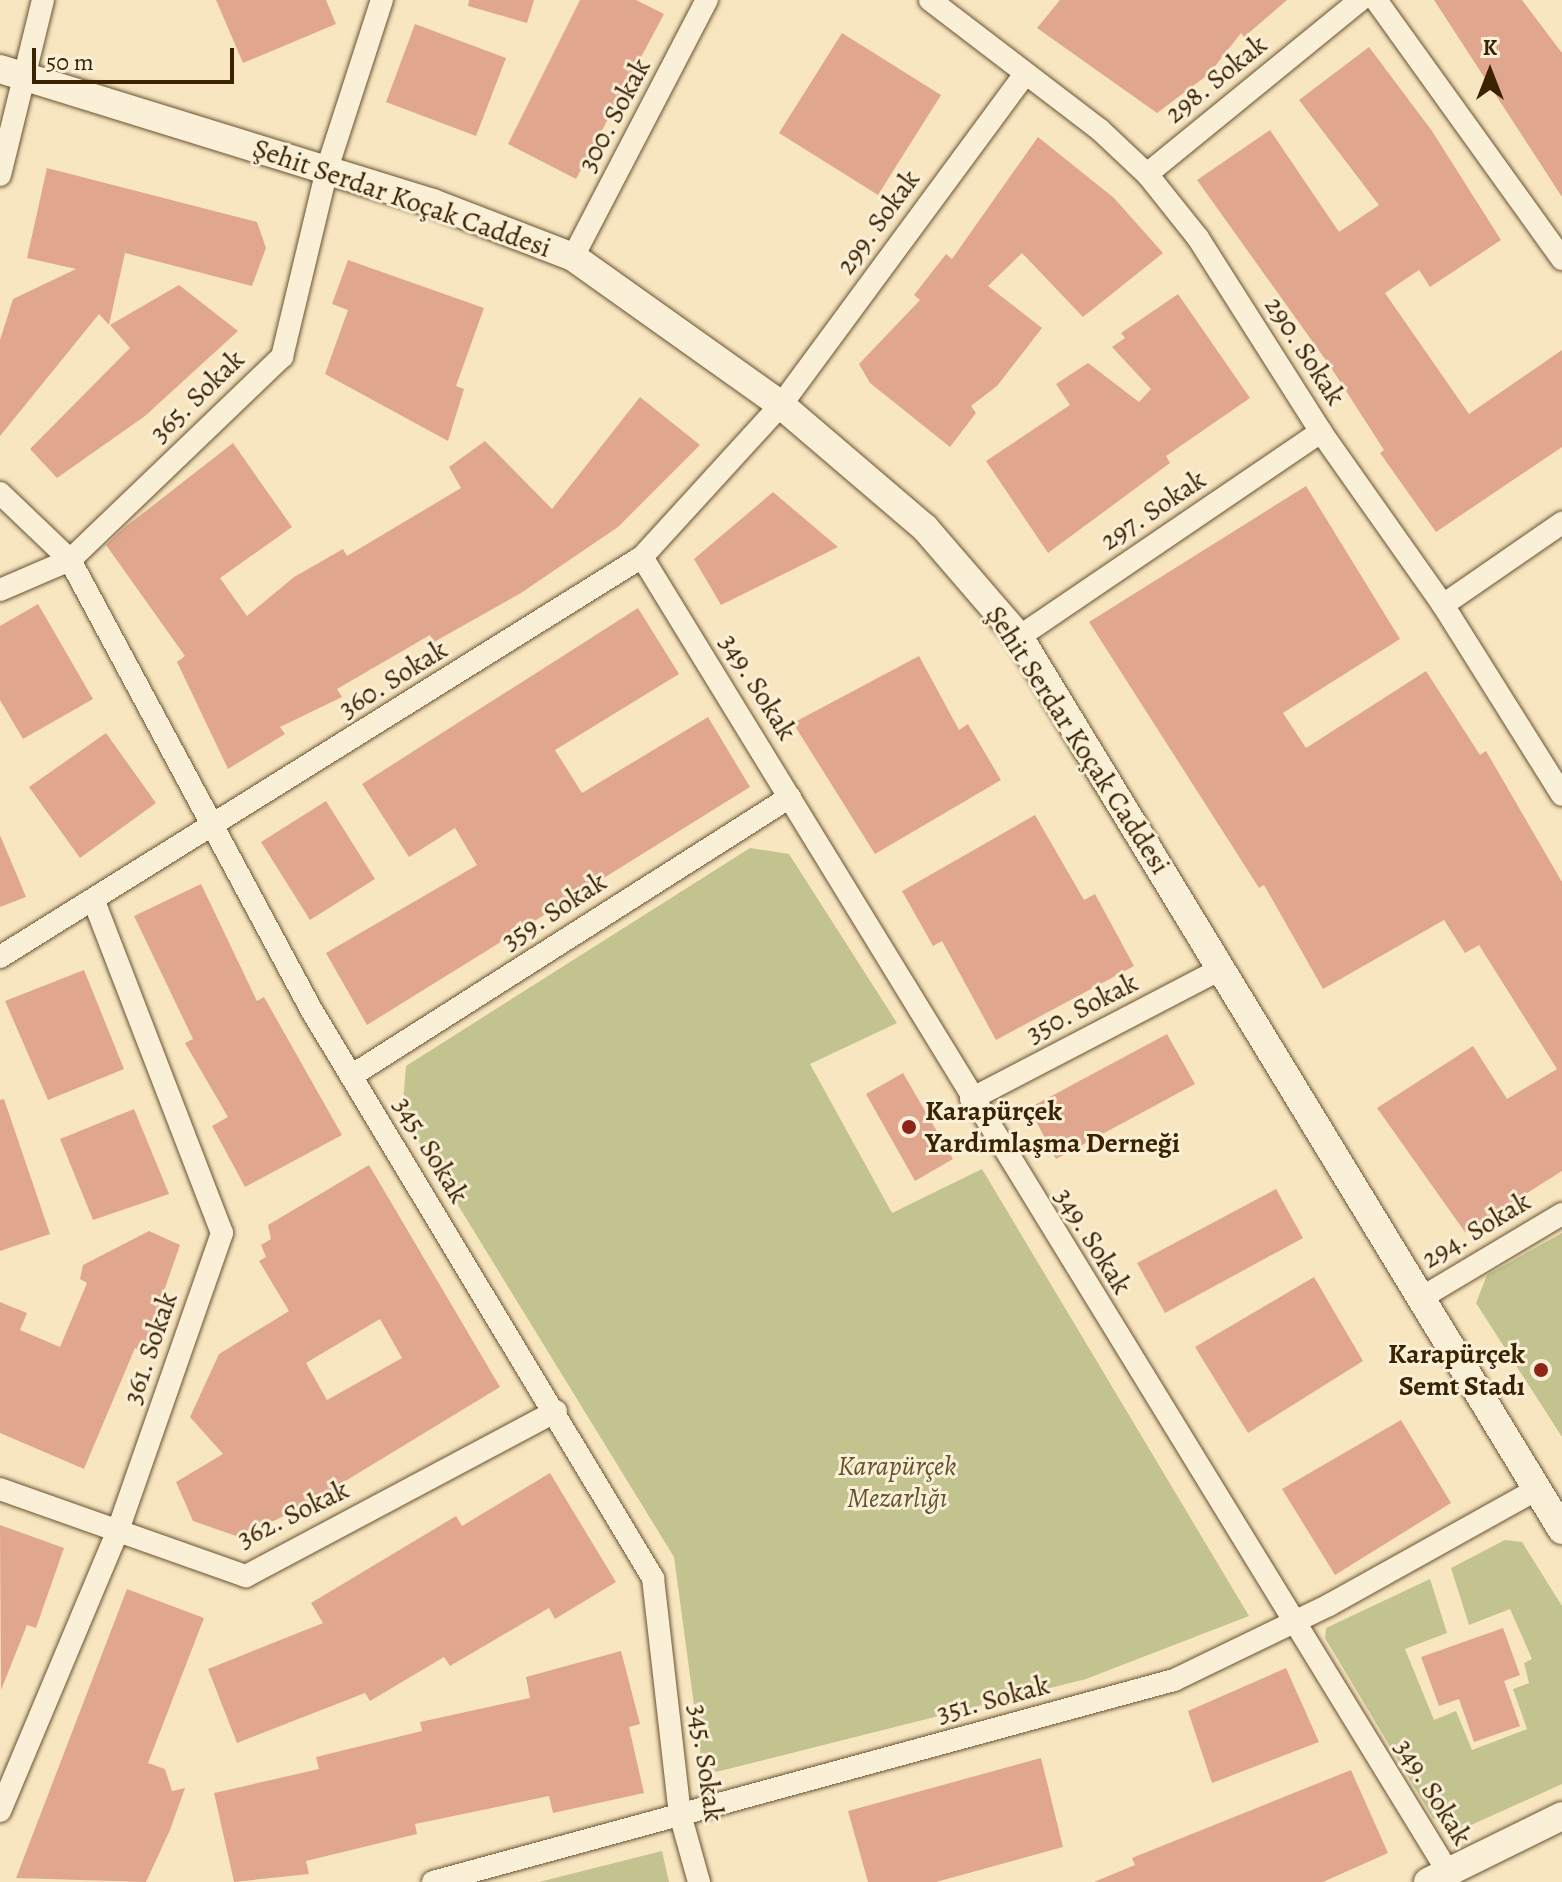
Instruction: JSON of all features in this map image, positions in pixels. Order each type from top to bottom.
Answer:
[{"type":"street","points":[[0,175],[11,73],[43,0]]},
{"type":"street","name":"365. Sokak","points":[[0,590],[70,560],[282,357],[327,169],[382,0]]},
{"type":"street","name":"300. Sokak","points":[[573,257],[707,0]]},
{"type":"street","name":"290. Sokak","points":[[930,0],[1147,174],[1198,238],[1321,432],[1443,605],[1562,795]]},
{"type":"street","name":"298. Sokak","points":[[1147,174],[1360,0]]},
{"type":"street","points":[[1376,0],[1562,259]]},
{"type":"street","name":"Şehit Serdar Koçak Caddesi","points":[[11,73],[327,169],[573,257],[781,405],[925,528],[1019,637],[1562,1530]]},
{"type":"street","name":"299. Sokak","points":[[781,405],[1024,75]]},
{"type":"street","name":"360. Sokak","points":[[0,957],[214,829],[642,557],[781,405]]},
{"type":"street","name":"297. Sokak","points":[[1019,637],[1321,432]]},
{"type":"street","name":"345. Sokak","points":[[0,493],[70,560],[351,1076],[556,1411],[653,1578],[680,1814],[699,1882]]},
{"type":"street","points":[[1443,605],[1562,523]]},
{"type":"street","name":"349. Sokak","points":[[642,557],[1292,1623],[1438,1877]]},
{"type":"street","name":"359. Sokak","points":[[351,1076],[790,797]]},
{"type":"street","name":"361. Sokak","points":[[0,1811],[117,1533],[222,1233],[94,902]]},
{"type":"street","name":"350. Sokak","points":[[971,1099],[1221,969]]},
{"type":"street","name":"294. Sokak","points":[[1421,1298],[1562,1214]]},
{"type":"street","name":"362. Sokak","points":[[0,1489],[117,1533],[246,1576],[556,1411]]},
{"type":"street","name":"351. Sokak","points":[[433,1882],[1174,1680],[1292,1623],[1536,1490]]},
{"type":"street","points":[[1438,1877],[1562,1816]]},
{"type":"green space","name":"Karapürçek Mezarlığı","points":[[750,848],[789,854],[897,1023],[810,1064],[892,1213],[982,1169],[1249,1616],[1086,1679],[716,1772],[701,1757],[674,1557],[402,1114],[406,1066]]},
{"type":"green space","name":"Karapürçek Semt Stadı","points":[[1562,1233],[1562,1437],[1476,1303],[1487,1275]]},
{"type":"green space","points":[[1505,1540],[1522,1542],[1562,1606],[1562,1784],[1460,1830],[1433,1818],[1325,1638],[1326,1628],[1430,1579],[1447,1633],[1405,1649],[1434,1720],[1456,1711],[1472,1750],[1527,1729],[1513,1689],[1529,1683],[1524,1663],[1532,1659],[1510,1609],[1469,1625],[1451,1568]]},
{"type":"green space","points":[[662,1851],[669,1882],[539,1882]]},
{"type":"building","points":[[216,0],[326,0],[336,24],[243,63]]},
{"type":"building","points":[[469,0],[534,0],[527,23],[468,6]]},
{"type":"building","points":[[580,0],[636,0],[664,14],[576,179],[508,144]]},
{"type":"building","points":[[1060,0],[1287,0],[1244,37],[1241,33],[1209,74],[1157,113],[1037,28]]},
{"type":"building","points":[[1434,0],[1522,0],[1562,53],[1562,197]]},
{"type":"building","points":[[415,24],[506,58],[476,136],[386,102]]},
{"type":"building","points":[[842,33],[941,95],[878,195],[779,133]]},
{"type":"building","points":[[1369,47],[1432,131],[1501,240],[1430,287],[1419,270],[1385,293],[1469,414],[1562,350],[1562,447],[1436,532],[1380,453],[1384,450],[1330,366],[1197,180],[1270,130],[1339,232],[1379,205],[1299,100]]},
{"type":"building","points":[[1038,137],[1114,198],[1163,253],[1083,317],[1022,253],[988,286],[1042,328],[997,386],[971,406],[976,413],[950,447],[870,383],[859,364],[920,300],[914,295],[946,254],[952,259]]},
{"type":"building","points":[[47,168],[257,222],[266,248],[252,286],[125,253],[109,325],[99,314],[0,436],[0,340],[13,299],[76,269],[27,258]]},
{"type":"building","points":[[348,260],[484,308],[456,386],[464,389],[448,441],[325,374],[348,310],[332,304]]},
{"type":"building","points":[[179,285],[238,331],[145,416],[57,478],[30,449],[130,348],[110,325]]},
{"type":"building","points":[[1178,294],[1250,398],[1166,456],[1170,463],[1048,553],[986,461],[1070,405],[1056,384],[1088,363],[1139,402],[1151,389],[1112,347],[1125,338],[1121,333]]},
{"type":"building","points":[[640,397],[700,445],[618,527],[521,593],[434,642],[430,635],[337,689],[342,697],[280,727],[285,734],[228,769],[177,662],[185,656],[106,545],[124,528],[233,443],[292,527],[220,578],[247,616],[294,577],[343,549],[347,556],[461,488],[449,467],[485,441],[552,509]]},
{"type":"building","points":[[1306,486],[1400,639],[1283,713],[1306,748],[1426,671],[1480,755],[1486,751],[1562,882],[1562,1171],[1465,1232],[1377,1108],[1473,1046],[1507,1099],[1557,1069],[1479,945],[1465,953],[1444,920],[1323,989],[1264,885],[1259,888],[1089,622]]},
{"type":"building","points":[[773,492],[838,547],[721,605],[694,559]]},
{"type":"building","points":[[38,604],[93,699],[23,739],[0,700],[0,626]]},
{"type":"building","points":[[638,608],[679,674],[555,750],[582,793],[708,717],[750,787],[367,1025],[326,953],[477,865],[455,828],[409,857],[362,784]]},
{"type":"building","points":[[919,656],[959,730],[968,724],[1001,780],[875,854],[793,723]]},
{"type":"building","points":[[106,733],[156,803],[80,858],[29,787]]},
{"type":"building","points":[[326,801],[375,879],[310,920],[261,842]]},
{"type":"building","points":[[1035,815],[1084,900],[1095,894],[1134,966],[996,1040],[942,941],[933,946],[902,891]]},
{"type":"building","points":[[0,835],[26,897],[0,907]]},
{"type":"building","points":[[201,884],[257,1001],[264,997],[342,1135],[245,1187],[212,1126],[228,1117],[185,1043],[193,1039],[134,916]]},
{"type":"building","points":[[84,970],[124,1069],[48,1100],[5,1001]]},
{"type":"building","points":[[1167,1034],[1195,1084],[1056,1159],[1029,1108]]},
{"type":"building","name":"Karapürçek Yardımlaşma Derneği","points":[[903,1073],[953,1159],[915,1181],[866,1094]]},
{"type":"building","points":[[4,1099],[50,1234],[0,1251],[0,1100]]},
{"type":"building","points":[[134,1109],[169,1194],[93,1220],[60,1139]]},
{"type":"building","points":[[369,1165],[500,1387],[301,1508],[239,1537],[193,1521],[176,1482],[223,1454],[190,1417],[219,1354],[289,1311],[259,1261],[266,1257],[261,1245],[271,1239],[268,1225]],"holes":[[[380,1319],[402,1358],[327,1400],[306,1363]]]},
{"type":"building","points":[[1276,1189],[1303,1238],[1165,1313],[1137,1263]]},
{"type":"building","points":[[149,1231],[180,1245],[143,1351],[135,1348],[84,1469],[0,1433],[0,1302],[27,1313],[20,1330],[60,1347],[87,1283],[80,1279],[83,1265]]},
{"type":"building","points":[[1314,1277],[1363,1361],[1248,1433],[1195,1347]]},
{"type":"building","points":[[1401,1420],[1451,1503],[1335,1575],[1282,1489]]},
{"type":"building","points":[[550,1473],[616,1582],[555,1619],[549,1608],[450,1666],[444,1657],[370,1701],[365,1693],[237,1743],[208,1669],[323,1623],[311,1603],[456,1516],[462,1526]]},
{"type":"building","points":[[0,1525],[64,1548],[36,1628],[27,1625],[1,1690]]},
{"type":"building","points":[[127,1589],[204,1618],[148,1763],[165,1769],[172,1791],[185,1788],[170,1830],[146,1882],[16,1878]]},
{"type":"building","points":[[1503,1628],[1520,1675],[1504,1681],[1520,1726],[1474,1742],[1459,1699],[1439,1706],[1421,1657]]},
{"type":"building","points":[[621,1651],[640,1724],[629,1727],[644,1793],[553,1813],[549,1796],[415,1824],[417,1834],[306,1861],[309,1874],[234,1882],[214,1793],[319,1769],[316,1757],[422,1731],[420,1722],[530,1698],[526,1677]]},
{"type":"building","points":[[1286,1668],[1319,1742],[1212,1783],[1188,1711]]},
{"type":"building","points":[[1041,1758],[1063,1847],[936,1882],[868,1882],[848,1811]]},
{"type":"building","points":[[1351,1770],[1388,1853],[1323,1882],[1094,1882],[1135,1865],[1132,1858]]},
{"type":"place","name":"Karapürçek Yardımlaşma Derneği","points":[[909,1127]]},
{"type":"place","name":"Karapürçek Semt Stadı","points":[[1541,1370]]}]
